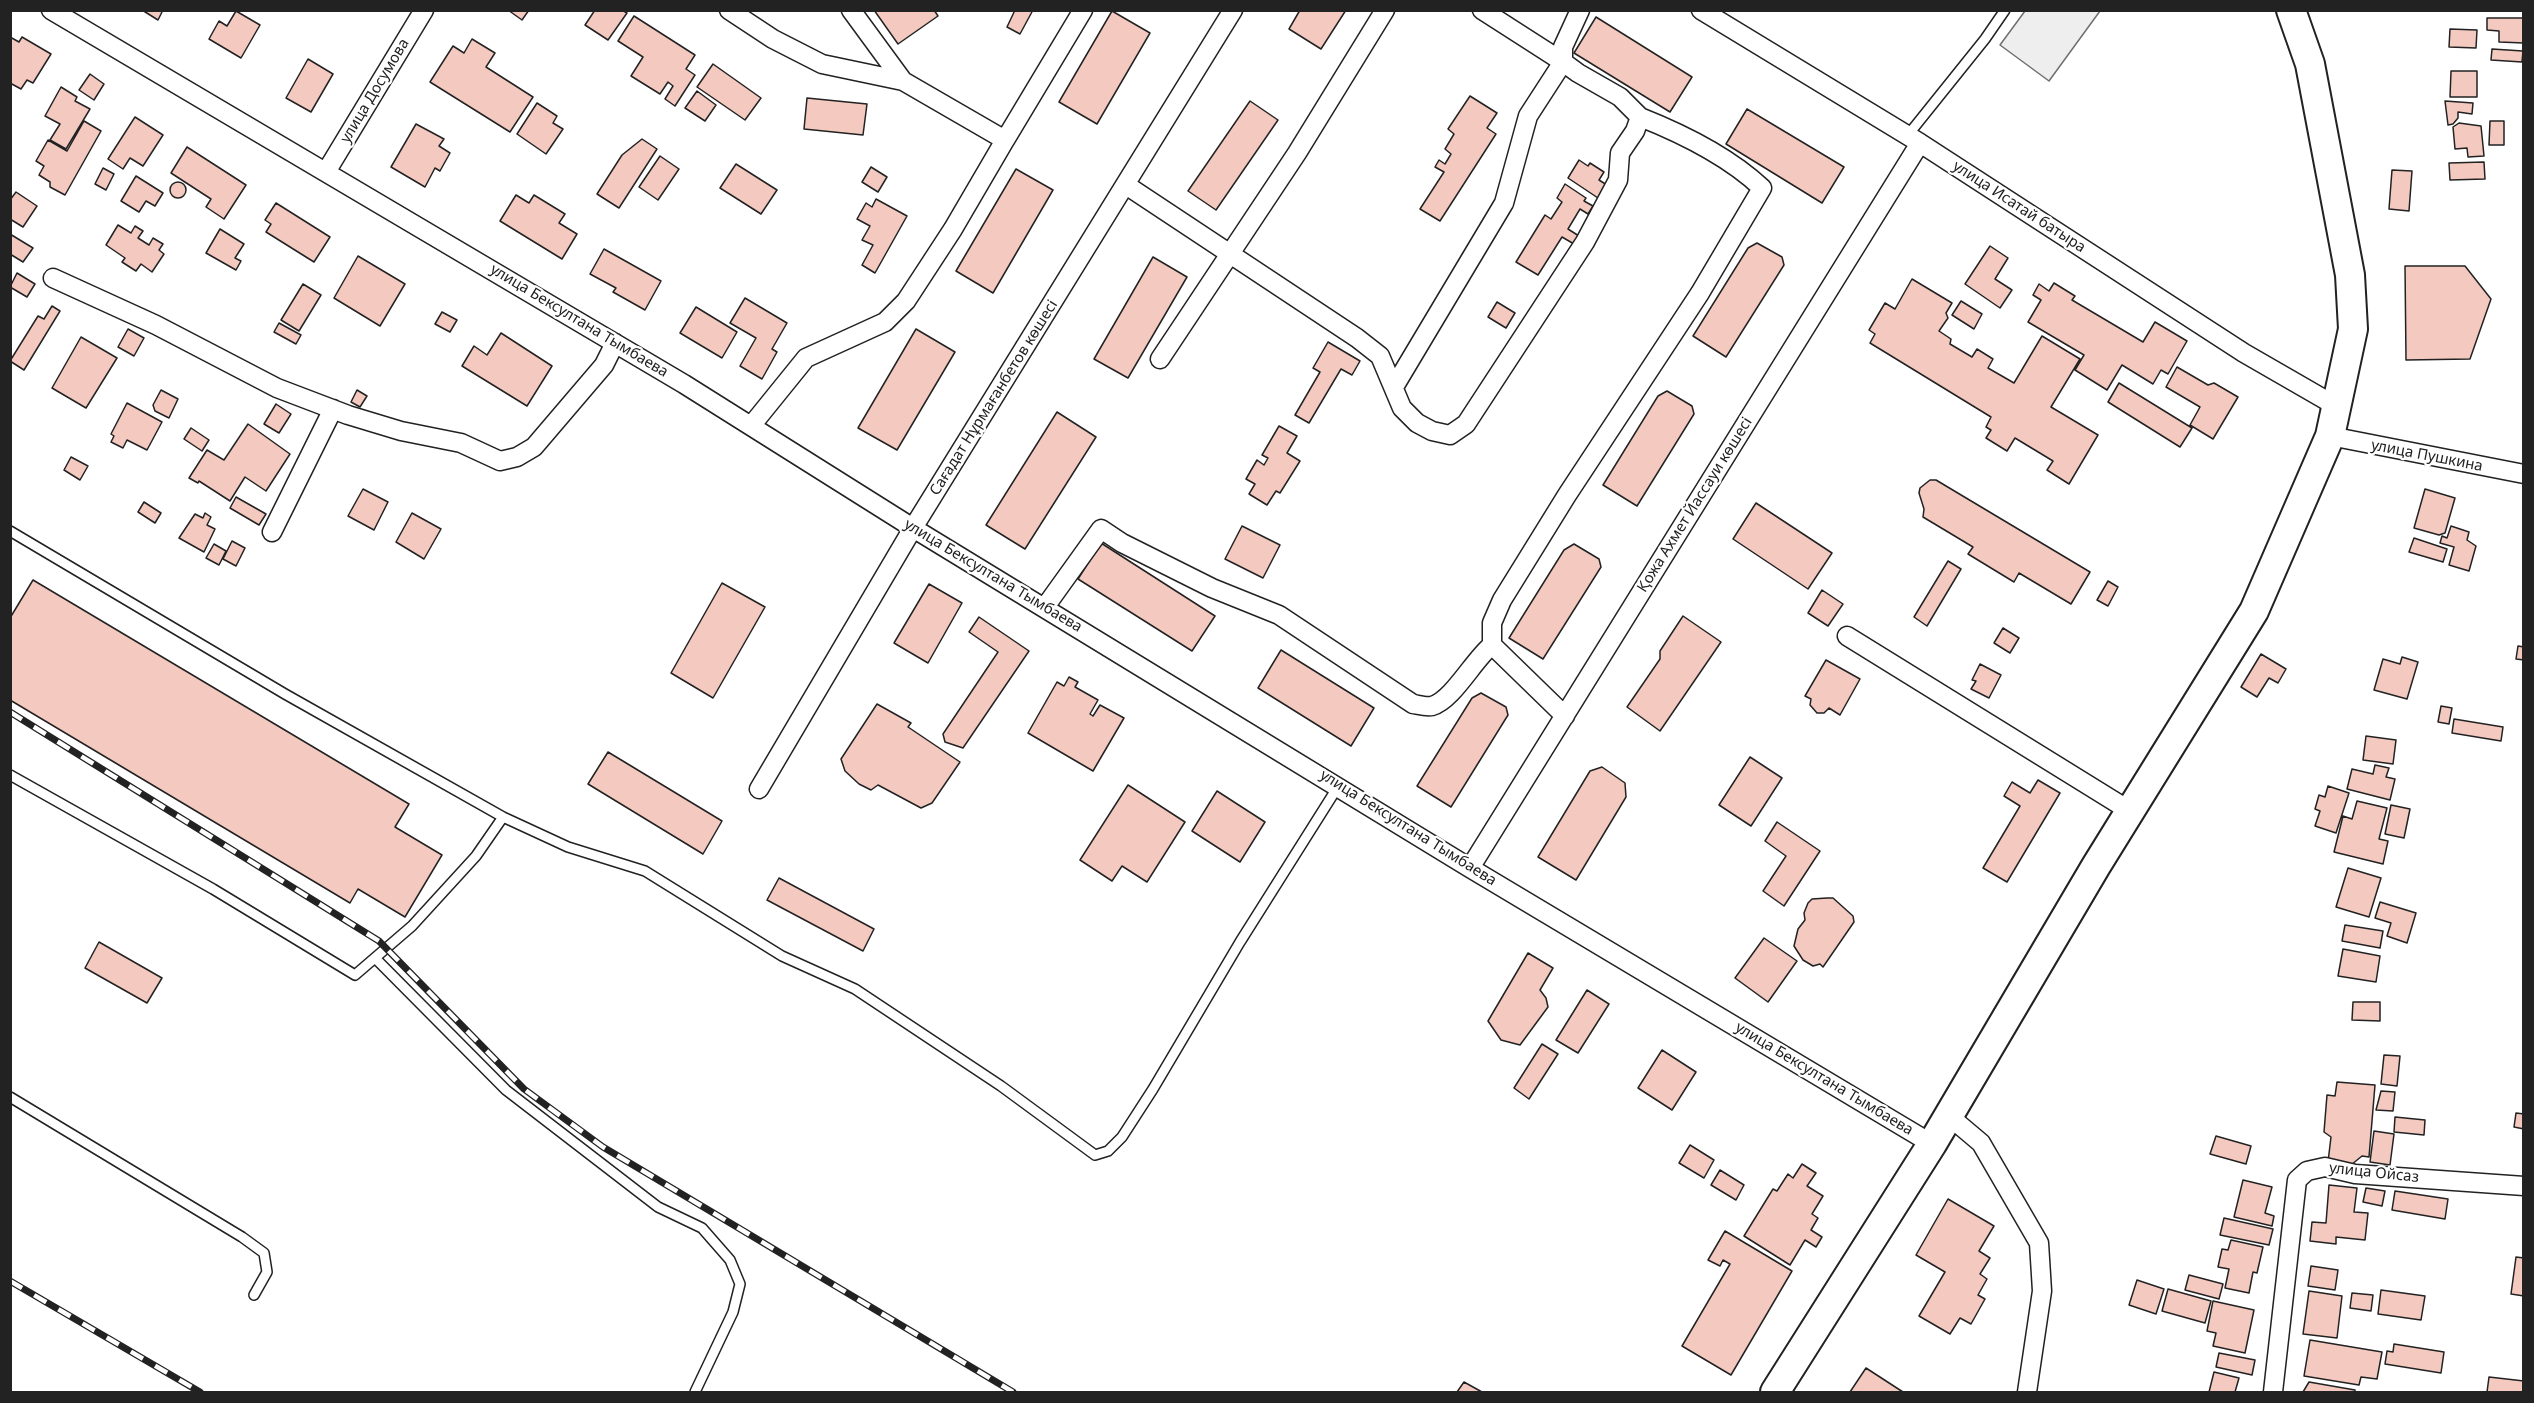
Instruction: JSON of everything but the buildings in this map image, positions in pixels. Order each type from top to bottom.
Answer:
[{"type":"main road","points":[[1776,1392],[1932,1144],[2130,811],[2254,611],[2330,436],[2353,330],[2350,275],[2310,64],[2290,10]]},
{"type":"street","name":"улица Бексултана Тымбаева","points":[[51,10],[73,16],[326,172],[615,343],[913,528],[1339,785],[1470,868],[1932,1144]]},
{"type":"street","name":"улица Досумова","points":[[326,172],[424,10]]},
{"type":"street","points":[[729,10],[773,39],[822,64],[903,81],[1005,140]]},
{"type":"street","points":[[851,10],[903,81]]},
{"type":"street","points":[[751,426],[806,358],[885,322],[906,301],[953,229],[1083,10]]},
{"type":"street","name":"Сағадат Нұрмағанбетов көшесі","points":[[759,789],[913,528],[1233,10]]},
{"type":"street","points":[[1160,359],[1297,153],[1385,10]]},
{"type":"street","points":[[1482,10],[1578,73],[1620,97],[1640,117],[1683,134],[1762,188],[1700,294],[1567,495],[1502,600],[1492,623],[1492,645],[1565,716]]},
{"type":"street","points":[[1394,387],[1504,203],[1528,116],[1563,62],[1563,47],[1580,10]]},
{"type":"street","name":"улица Исатай батыра","points":[[1701,10],[1914,139],[2244,353],[2336,406]]},
{"type":"street","points":[[1126,185],[1230,255],[1313,307],[1380,356],[1402,408],[1417,423],[1432,431],[1450,435],[1466,424],[1585,242],[1618,180],[1620,153],[1635,131],[1640,117]]},
{"type":"street","name":"Қожа Ахмет Йассауи көшесі","points":[[1470,868],[1565,716],[1914,139]]},
{"type":"street","points":[[53,279],[156,325],[277,388],[333,410],[401,431],[461,443],[500,461],[517,458],[534,447],[604,365],[615,343]]},
{"type":"street","points":[[272,532],[333,410]]},
{"type":"street","name":"улица Пушкина","points":[[2330,436],[2523,474]]},
{"type":"street","points":[[1045,607],[1101,529],[1122,543],[1212,588],[1279,615],[1413,704],[1429,707],[1438,703],[1455,687],[1480,655],[1492,645]]},
{"type":"street","points":[[1847,636],[2130,811]]},
{"type":"street","points":[[1949,1116],[1981,1143],[2039,1243],[2042,1291],[2027,1392]]},
{"type":"street","name":"улица Ойсаз","points":[[2273,1392],[2297,1180],[2307,1171],[2325,1167],[2355,1173],[2523,1186]]},
{"type":"lane","points":[[1914,139],[2005,10]]},
{"type":"lane","points":[[10,531],[285,694],[503,817],[568,847],[645,871],[782,956],[855,989],[1001,1086],[1095,1155],[1108,1151],[1128,1127],[1240,942],[1339,785]]},
{"type":"lane","points":[[10,775],[213,889],[328,961],[355,975],[426,911],[476,856],[503,817]]},
{"type":"lane","points":[[375,958],[506,1090],[658,1207],[702,1228],[730,1260],[740,1284],[733,1312],[699,1387],[694,1392]]},
{"type":"lane","points":[[10,1097],[264,1253],[267,1272],[254,1295]]},
{"type":"shaded area","points":[[2025,11],[2100,11],[2049,81],[2000,45]]},
{"type":"railway","points":[[10,712],[379,941],[524,1089],[603,1147],[1013,1392]]},
{"type":"railway","points":[[10,1281],[200,1392]]}]
